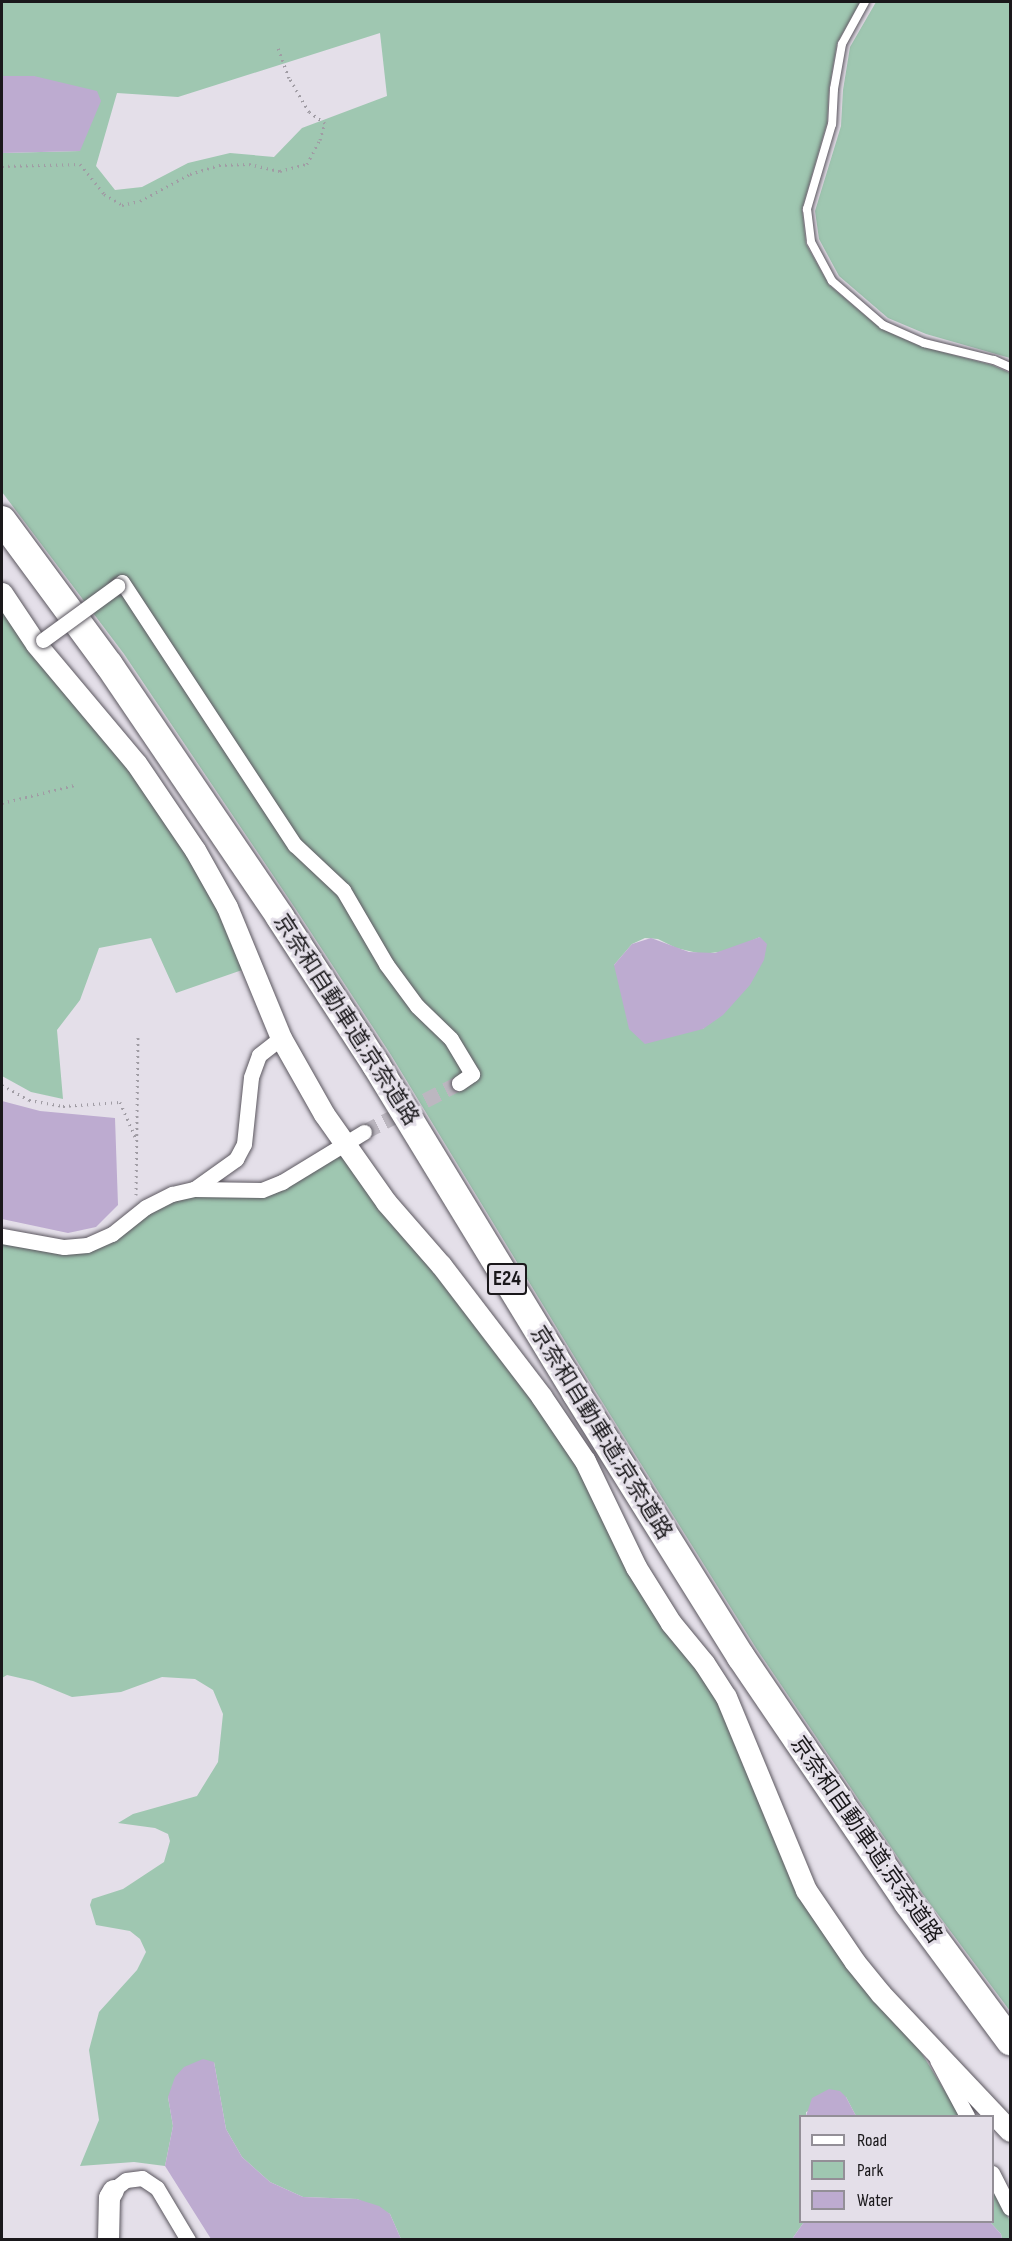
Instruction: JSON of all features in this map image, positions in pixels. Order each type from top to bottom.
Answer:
[{"type":"highway","name":"京奈和自動車道;京奈道路","points":[[2,520],[109,665],[280,917],[376,1065],[576,1394],[741,1658],[908,1903],[1011,2041]]},
{"type":"highway","name":"京奈和自動車道;京奈道路","points":[[2,549],[178,783],[288,945],[758,1705],[906,1918],[1011,2057]]},
{"type":"street","points":[[39,642],[123,582],[295,845],[343,890],[386,964],[417,1006],[451,1039],[472,1074],[459,1083]]},
{"type":"street","points":[[2,592],[136,763],[195,850],[227,907],[281,1038],[324,1114],[386,1202],[441,1265],[541,1396],[585,1461],[636,1567],[671,1623],[704,1663],[726,1697],[806,1890],[855,1962],[933,2052],[1011,2131]]},
{"type":"street","points":[[194,1189],[236,1159],[244,1144],[251,1077],[259,1055],[281,1038]]},
{"type":"street","points":[[2,1236],[64,1247],[87,1245],[112,1234],[146,1207],[172,1194],[194,1189],[262,1190],[282,1182],[364,1132]]},
{"type":"street","points":[[933,2052],[940,2070],[966,2115]]},
{"type":"street","points":[[994,2175],[1011,2208]]},
{"type":"street","points":[[108,2240],[109,2197],[113,2190],[126,2181],[142,2178],[157,2188],[188,2240]]},
{"type":"lane","points":[[866,2],[842,44],[834,90],[832,124],[807,209],[811,242],[832,281],[883,325],[924,342],[994,360],[1011,367]]},
{"type":"path","points":[[2,166],[80,164],[104,194],[122,205],[140,201],[190,174],[219,165],[249,164],[280,171],[307,164],[320,140],[325,123],[309,112],[289,78],[278,47]]},
{"type":"path","points":[[2,803],[75,785]]},
{"type":"path","points":[[138,1035],[136,1196],[146,1207]]},
{"type":"path","points":[[2,1085],[29,1100],[63,1106],[120,1102],[136,1141]]},
{"type":"green space","points":[[2,2],[860,2],[837,43],[829,89],[827,123],[802,209],[806,244],[829,285],[881,329],[922,347],[992,365],[1010,373],[1010,2011],[922,1893],[756,1648],[591,1384],[391,1055],[295,908],[124,654],[2,492],[2,153],[80,151],[34,76],[2,76]],"holes":[[[380,33],[387,96],[302,128],[274,157],[230,153],[188,163],[142,187],[115,190],[96,166],[117,93],[178,97]],[[760,937],[703,1029],[614,965],[632,944],[645,938],[658,939],[676,948],[702,954],[727,951]]]},
{"type":"green space","points":[[876,2],[1010,2],[1010,358],[926,334],[888,318],[839,276],[819,239],[815,211],[841,126],[843,90],[850,47]]},
{"type":"green space","points":[[2,606],[130,768],[188,854],[220,910],[245,969],[176,993],[151,938],[99,948],[80,1000],[57,1030],[63,1099],[31,1092],[2,1076]]},
{"type":"green space","points":[[335,1157],[346,1157],[435,1269],[579,1465],[719,1701],[774,1838],[916,2044],[959,2115],[855,2115],[846,2097],[806,2112],[806,2115],[799,2115],[799,2223],[803,2223],[792,2239],[401,2239],[390,2214],[357,2199],[303,2197],[270,2182],[242,2157],[226,2129],[214,2062],[168,2097],[173,2126],[165,2166],[134,2162],[80,2166],[99,2120],[89,2050],[99,2012],[137,1970],[146,1952],[140,1939],[130,1931],[96,1925],[90,1905],[92,1899],[123,1889],[164,1862],[170,1841],[168,1834],[155,1828],[118,1823],[133,1814],[197,1796],[218,1762],[223,1714],[213,1690],[195,1679],[162,1677],[121,1692],[72,1697],[33,1681],[7,1675],[2,1678],[2,1243],[63,1255],[89,1252],[116,1240],[150,1214],[175,1201],[195,1196],[263,1197],[286,1189]]},
{"type":"green space","points":[[994,2190],[1010,2221],[1010,2239],[1002,2239],[1001,2234],[991,2223],[994,2223]]},
{"type":"water","points":[[2,76],[34,76],[97,91],[101,101],[80,151],[2,153]]},
{"type":"water","points":[[760,937],[767,944],[764,960],[750,985],[723,1015],[703,1029],[645,1044],[629,1029],[614,965],[632,944],[651,938],[689,952],[715,953]]},
{"type":"water","points":[[2,1101],[40,1111],[115,1118],[118,1205],[96,1227],[68,1233],[2,1219]]},
{"type":"water","points":[[203,2059],[214,2062],[226,2129],[242,2157],[270,2182],[303,2197],[357,2199],[379,2206],[390,2214],[401,2239],[211,2239],[165,2166],[173,2126],[168,2097],[175,2077],[184,2067]]},
{"type":"water","points":[[829,2089],[840,2091],[855,2115],[806,2115],[812,2098]]},
{"type":"water","points":[[803,2223],[991,2223],[1001,2234],[1002,2239],[792,2239]]},
{"type":"tunnel","points":[[364,1132],[459,1083]]}]
